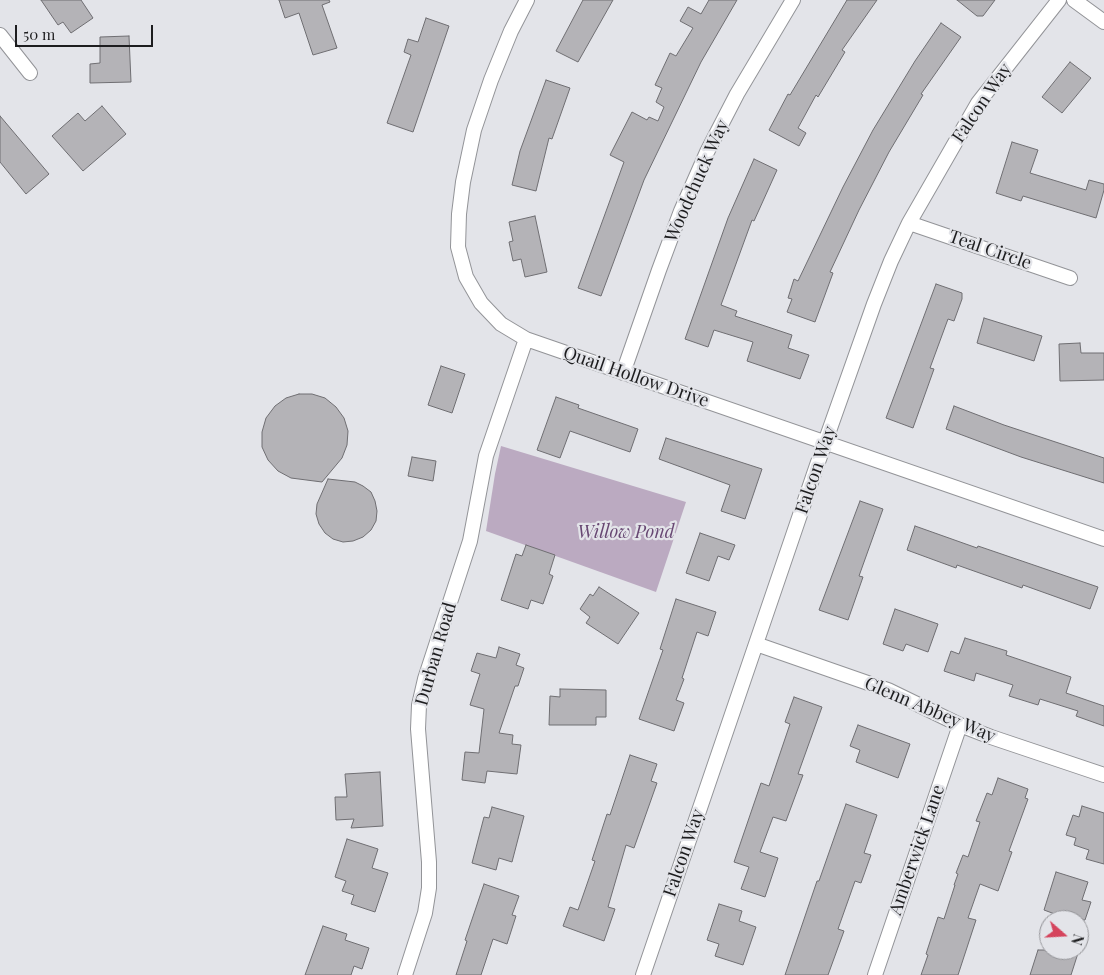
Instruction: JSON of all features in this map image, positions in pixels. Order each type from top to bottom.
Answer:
[{"type":"street","name":"Quail Hollow Drive","points":[[527,0],[511,31],[474,130],[461,198],[458,247],[466,277],[481,303],[501,324],[526,339],[1104,539]]},
{"type":"street","name":"Woodchuck Way","points":[[623,373],[659,270],[707,152],[752,69],[793,0]]},
{"type":"street","name":"Falcon Way","points":[[643,975],[874,304],[891,261],[909,223],[978,103],[1059,0]]},
{"type":"street","points":[[1074,0],[1104,22]]},
{"type":"street","points":[[0,35],[30,73]]},
{"type":"street","name":"Teal Circle","points":[[909,223],[1070,278]]},
{"type":"street","name":"Durban Road","points":[[405,975],[425,913],[429,888],[429,862],[418,729],[419,705],[425,679],[470,541],[486,456],[526,339]]},
{"type":"street","name":"Glenn Abbey Way","points":[[756,644],[888,690],[960,725],[1104,775]]},
{"type":"street","name":"Amberwick Lane","points":[[875,975],[960,725]]},
{"type":"green space","name":"Willow Pond","points":[[501,446],[686,502],[656,592],[486,531]]},
{"type":"building","points":[[41,0],[81,0],[93,18],[71,33],[63,22],[58,25]]},
{"type":"building","points":[[279,0],[329,0],[330,2],[322,5],[337,48],[313,55],[299,13],[285,18]]},
{"type":"building","points":[[583,0],[613,0],[578,62],[556,51]]},
{"type":"building","points":[[709,0],[737,0],[701,62],[644,180],[601,296],[578,288],[624,162],[610,155],[632,112],[647,120],[649,117],[658,121],[664,107],[656,102],[662,88],[655,85],[670,53],[676,56],[693,28],[680,21],[688,7],[701,14]]},
{"type":"building","points":[[847,0],[877,0],[842,50],[845,52],[818,97],[816,95],[798,128],[806,133],[799,146],[769,130],[788,94],[790,95]]},
{"type":"building","points":[[957,0],[995,0],[983,16],[977,16]]},
{"type":"building","points":[[426,18],[449,26],[413,132],[387,123],[411,55],[404,52],[408,39],[418,42]]},
{"type":"building","points":[[941,23],[961,37],[921,94],[923,95],[889,152],[859,210],[830,272],[833,273],[815,322],[787,312],[792,299],[788,298],[794,279],[798,281],[843,187],[873,130],[915,61]]},
{"type":"building","points":[[129,36],[131,82],[90,83],[90,64],[100,63],[100,37]]},
{"type":"building","points":[[1070,62],[1091,78],[1062,113],[1042,97]]},
{"type":"building","points":[[546,80],[570,88],[552,139],[549,138],[536,191],[512,185],[520,151]]},
{"type":"building","points":[[102,106],[126,134],[83,171],[52,136],[78,113],[85,121]]},
{"type":"building","points":[[0,116],[49,174],[26,194],[0,162]]},
{"type":"building","points":[[1012,142],[1038,150],[1030,173],[1086,190],[1089,180],[1104,184],[1096,218],[1023,196],[1021,201],[996,193]]},
{"type":"building","points":[[754,159],[777,170],[754,221],[752,220],[721,305],[737,311],[735,316],[792,335],[788,348],[809,355],[800,379],[747,361],[753,342],[714,330],[708,347],[685,339],[728,218]]},
{"type":"building","points":[[535,216],[547,272],[525,277],[521,259],[513,261],[509,242],[513,241],[509,222]]},
{"type":"building","points":[[936,284],[962,293],[962,299],[954,321],[948,319],[930,368],[934,369],[913,428],[886,418]]},
{"type":"building","points":[[984,318],[1042,336],[1034,361],[977,343]]},
{"type":"building","points":[[1080,343],[1081,353],[1104,353],[1104,380],[1060,381],[1059,344]]},
{"type":"building","points":[[441,366],[465,374],[452,413],[428,405]]},
{"type":"building","points":[[299,394],[312,394],[325,398],[336,407],[344,418],[348,431],[347,445],[342,458],[322,482],[291,478],[278,471],[268,460],[262,447],[262,432],[266,418],[275,406],[286,398]]},
{"type":"building","points":[[556,397],[579,405],[578,408],[638,429],[630,452],[570,431],[560,458],[537,450]]},
{"type":"building","points":[[954,406],[1004,425],[1104,458],[1104,483],[1021,457],[946,429]]},
{"type":"building","points":[[666,438],[762,469],[745,519],[721,511],[730,485],[659,459]]},
{"type":"building","points":[[412,457],[436,461],[433,481],[408,476]]},
{"type":"building","points":[[328,479],[355,482],[371,492],[377,511],[376,521],[371,530],[363,537],[343,542],[333,539],[325,533],[319,524],[316,514],[317,504]]},
{"type":"building","points":[[860,501],[883,509],[859,576],[863,577],[848,620],[819,610]]},
{"type":"building","points":[[915,526],[1098,587],[1090,609],[1023,585],[1022,588],[957,565],[956,568],[907,550]]},
{"type":"building","points":[[700,533],[735,545],[729,560],[718,556],[709,581],[686,573]]},
{"type":"building","points":[[526,545],[555,555],[549,574],[553,576],[543,604],[531,600],[528,609],[501,600],[516,554],[522,556]]},
{"type":"building","points":[[599,587],[639,613],[618,644],[586,623],[590,617],[580,609],[590,594],[593,596]]},
{"type":"building","points":[[676,599],[716,612],[708,636],[697,632],[676,700],[684,703],[674,731],[639,719],[663,650],[660,649]]},
{"type":"building","points":[[895,609],[938,624],[928,652],[906,644],[903,651],[883,644]]},
{"type":"building","points":[[965,638],[1007,651],[1006,655],[1071,677],[1066,693],[1104,706],[1104,726],[1076,716],[1078,711],[1040,699],[1038,705],[1009,696],[1013,685],[976,673],[974,681],[944,671],[951,651],[959,654]]},
{"type":"building","points":[[499,647],[520,654],[516,665],[524,668],[518,686],[515,686],[499,733],[513,735],[512,744],[521,745],[517,774],[487,771],[485,783],[462,780],[465,752],[479,753],[484,709],[470,705],[480,674],[471,671],[477,653],[496,658]]},
{"type":"building","points":[[560,689],[606,690],[606,717],[596,717],[596,725],[549,725],[550,696],[560,697]]},
{"type":"building","points":[[794,697],[822,707],[798,774],[803,775],[786,821],[773,817],[760,852],[778,858],[765,897],[741,889],[749,867],[734,862],[761,783],[769,786],[790,724],[785,722]]},
{"type":"building","points":[[858,725],[910,744],[898,778],[856,762],[860,750],[850,746]]},
{"type":"building","points":[[630,755],[657,764],[651,781],[657,783],[634,848],[626,845],[608,907],[615,909],[604,941],[563,926],[570,907],[578,910],[595,861],[592,860],[607,814],[610,815]]},
{"type":"building","points":[[380,772],[383,826],[351,828],[354,819],[336,820],[335,797],[347,797],[345,774]]},
{"type":"building","points":[[998,778],[1028,789],[1025,798],[1028,799],[1009,851],[1012,852],[998,891],[980,884],[968,918],[976,920],[958,975],[921,975],[938,917],[944,919],[958,874],[956,873],[963,855],[968,857],[980,822],[976,821],[987,793],[992,795]]},
{"type":"building","points":[[846,804],[877,815],[864,853],[871,855],[861,883],[855,881],[838,929],[844,931],[828,975],[785,975],[817,881],[819,881]]},
{"type":"building","points":[[1082,806],[1104,813],[1104,864],[1086,859],[1089,850],[1074,845],[1076,838],[1066,835],[1073,815],[1079,817]]},
{"type":"building","points":[[492,807],[524,816],[512,862],[499,858],[496,870],[472,863],[484,817],[489,818]]},
{"type":"building","points":[[347,839],[378,849],[372,868],[388,873],[375,912],[351,904],[354,895],[342,891],[346,881],[335,877]]},
{"type":"building","points":[[1056,872],[1088,882],[1082,900],[1091,902],[1088,910],[1044,910]]},
{"type":"building","points":[[484,884],[519,896],[512,915],[516,916],[507,944],[493,939],[481,975],[456,975],[467,941],[465,940]]},
{"type":"building","points":[[719,904],[742,911],[739,921],[756,927],[743,965],[715,956],[719,944],[707,940]]},
{"type":"building","points":[[323,926],[347,934],[345,940],[369,948],[362,969],[354,966],[351,975],[305,975]]},
{"type":"building","points":[[1038,950],[1039,960],[1076,960],[1071,975],[1030,975]]}]
